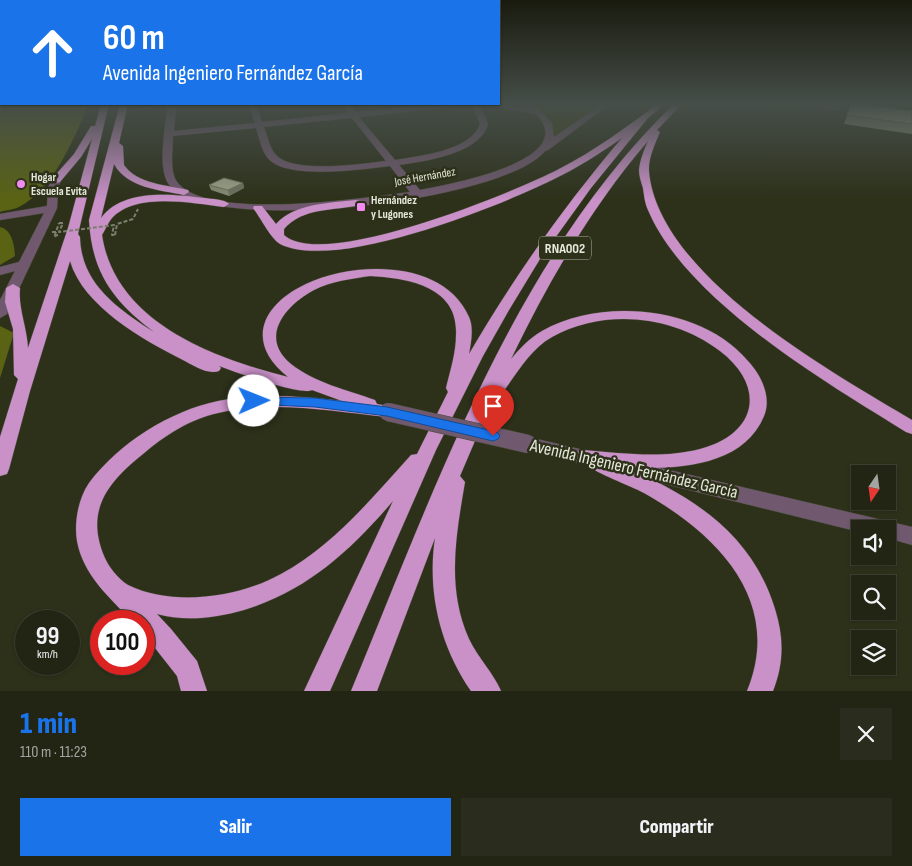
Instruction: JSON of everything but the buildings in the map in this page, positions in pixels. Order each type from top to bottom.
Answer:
[{"type":"highway","points":[[56,180],[78,155],[89,136]]},
{"type":"highway","points":[[0,469],[22,391],[74,228],[96,136]]},
{"type":"highway","points":[[258,208],[268,217],[278,236],[284,241],[297,245],[320,247],[376,240],[430,225],[488,204],[547,178],[593,152],[616,136]]},
{"type":"highway","name":"RNA002","points":[[317,691],[428,448],[502,310],[532,262],[597,171],[628,136]]},
{"type":"highway","name":"RNA002","points":[[364,691],[459,456],[525,315],[554,264],[614,174],[647,136]]},
{"type":"highway","points":[[655,136],[646,159],[644,173],[646,190],[653,211],[663,230],[681,254],[708,284],[775,339],[834,380],[912,428]]},
{"type":"highway","points":[[115,138],[120,148],[117,159],[124,173],[142,182],[186,192]]},
{"type":"highway","points":[[115,138],[95,220],[96,238],[105,269],[122,297],[157,327],[212,357],[353,403]]},
{"type":"highway","points":[[96,238],[106,217],[141,201],[170,198],[224,204]]},
{"type":"highway","points":[[278,236],[278,228],[287,218],[319,208],[356,203]]},
{"type":"highway","points":[[74,228],[74,250],[77,264],[88,283],[127,321],[144,333],[189,358],[227,373],[278,389],[387,411]]},
{"type":"highway","points":[[353,403],[295,375],[285,367],[271,348],[269,328],[282,306],[290,298],[310,286],[344,275],[378,273],[399,274],[431,285],[452,299],[458,308],[462,317],[464,341],[450,404]]},
{"type":"highway","points":[[13,288],[12,302],[18,318],[22,352],[22,391]]},
{"type":"highway","points":[[479,410],[524,354],[545,335],[577,322],[609,314],[628,314],[664,320],[694,330],[730,352],[743,365],[758,391],[760,408],[754,424],[742,437],[727,447],[711,453],[672,460],[583,457]]},
{"type":"highway","points":[[194,691],[188,670],[163,637],[100,572],[88,544],[86,518],[96,489],[120,462],[146,441],[193,414],[235,403],[291,400],[353,403]]},
{"type":"highway","points":[[121,593],[154,603],[182,608],[216,606],[250,599],[273,590],[298,577],[337,548],[428,448]]},
{"type":"highway","points":[[459,456],[442,561],[444,598],[450,626],[467,662],[488,691]]},
{"type":"highway","points":[[583,457],[645,484],[677,502],[715,530],[733,549],[750,574],[765,608],[771,643],[764,681],[760,691]]},
{"type":"street","points":[[170,136],[169,171],[173,182],[186,192]]},
{"type":"street","points":[[263,136],[270,155],[276,161],[289,166],[329,170],[393,163],[456,150],[477,136]]},
{"type":"street","points":[[372,136],[417,194]]},
{"type":"street","points":[[545,148],[549,136]]},
{"type":"street","name":"José Hernández","points":[[186,192],[205,200],[258,208],[309,207],[356,203],[417,194],[486,178],[527,161],[561,136]]},
{"type":"street","points":[[0,314],[52,208],[53,188],[56,180]]},
{"type":"street","points":[[0,217],[52,208]]},
{"type":"street","points":[[0,271],[24,264]]},
{"type":"street","name":"Avenida Ingeniero Fernández García","points":[[387,411],[851,522]]},
{"type":"street","points":[[896,532],[912,536]]},
{"type":"path","points":[[59,223],[63,223],[59,232],[114,226],[112,236],[115,235],[117,224],[133,219],[140,206]]},
{"type":"path","points":[[56,232],[54,237],[58,236]]},
{"type":"green space","points":[[0,136],[75,136],[62,162],[43,188],[19,207],[0,212]]},
{"type":"green space","points":[[0,227],[10,234],[15,256],[0,265]]},
{"type":"green space","points":[[0,326],[14,333],[0,378]]},
{"type":"place","name":"Hogar Escuela Evita","points":[[21,184]]},
{"type":"place","name":"Hernández y Lugones","points":[[361,207]]},
{"type":"route","points":[[254,401],[291,400],[387,411],[493,436]]}]
